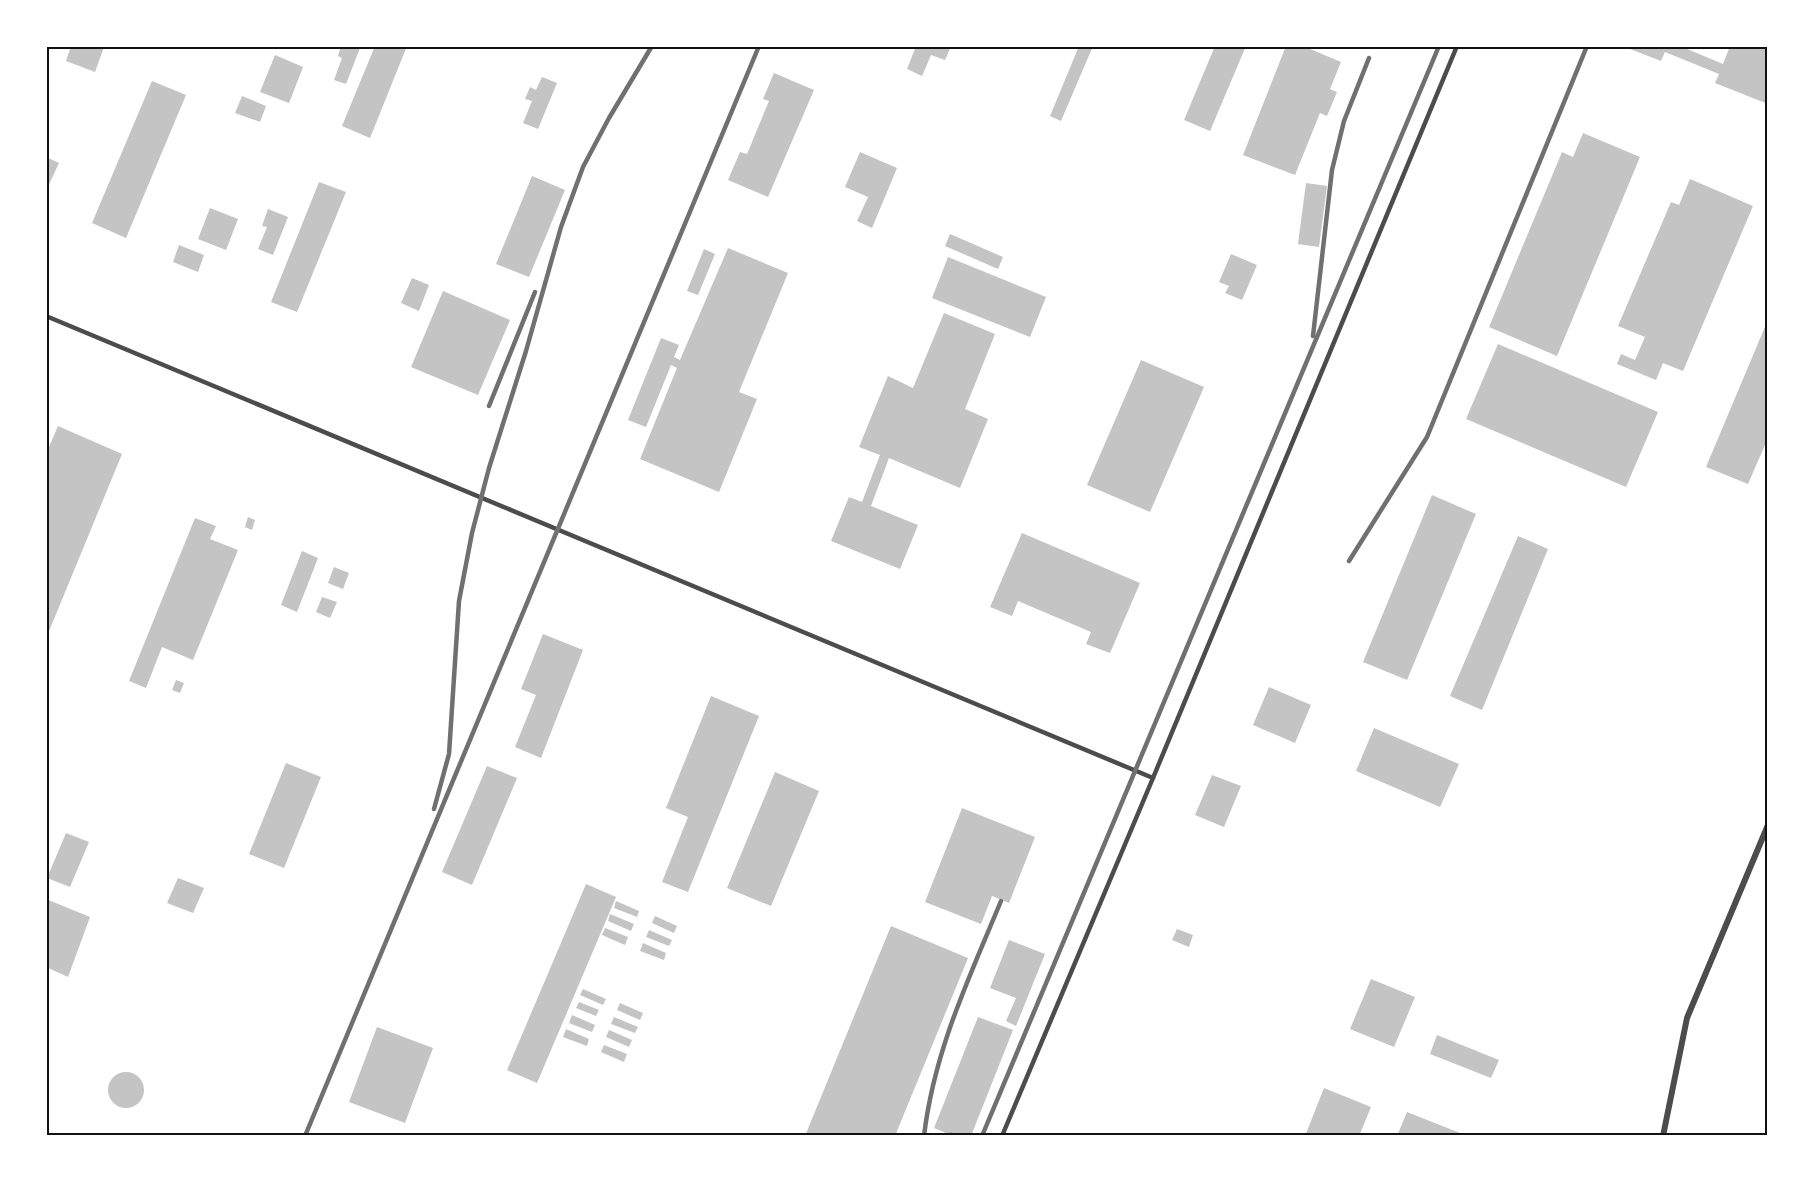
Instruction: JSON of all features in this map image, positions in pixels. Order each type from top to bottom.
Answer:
[{"type":"street","points":[[1663,1136],[1687,1018],[1767,825]]},
{"type":"lane","points":[[1002,1136],[1457,46]]},
{"type":"lane","points":[[46,316],[1153,778]]},
{"type":"building","points":[[71,46],[104,47],[95,72],[66,61]]},
{"type":"building","points":[[341,46],[360,48],[346,84],[334,80],[342,58],[338,56]]},
{"type":"building","points":[[375,46],[407,46],[370,138],[342,126]]},
{"type":"building","points":[[916,46],[951,46],[945,60],[931,55],[922,76],[907,69]]},
{"type":"building","points":[[1079,46],[1093,46],[1061,121],[1050,116]]},
{"type":"building","points":[[1215,46],[1246,46],[1210,131],[1184,120]]},
{"type":"building","points":[[1286,46],[1303,46],[1341,62],[1330,89],[1337,92],[1327,116],[1320,113],[1295,175],[1243,155]]},
{"type":"building","points":[[1680,46],[1723,64],[1730,46],[1768,46],[1768,104],[1715,83],[1719,74],[1665,52],[1661,61],[1625,47]]},
{"type":"building","points":[[275,55],[303,67],[289,103],[260,92]]},
{"type":"building","points":[[774,73],[814,90],[768,197],[728,180],[740,152],[747,154],[769,101],[763,99]]},
{"type":"building","points":[[542,77],[557,83],[538,129],[523,123],[532,101],[525,99],[530,87],[536,90]]},
{"type":"building","points":[[152,81],[186,95],[126,238],[92,223]]},
{"type":"building","points":[[242,96],[266,106],[260,122],[235,113]]},
{"type":"building","points":[[1583,133],[1640,157],[1557,356],[1489,327],[1562,152],[1573,157]]},
{"type":"building","points":[[860,152],[897,168],[872,228],[857,221],[868,197],[845,187]]},
{"type":"building","points":[[46,157],[59,163],[46,191]]},
{"type":"building","points":[[532,176],[565,190],[529,277],[496,264]]},
{"type":"building","points":[[1690,179],[1753,206],[1683,371],[1663,363],[1656,380],[1617,364],[1621,354],[1635,360],[1645,337],[1618,326],[1671,202],[1679,205]]},
{"type":"building","points":[[319,182],[346,192],[297,312],[271,302]]},
{"type":"building","points":[[1306,183],[1327,186],[1319,247],[1298,244]]},
{"type":"building","points":[[210,208],[238,219],[226,250],[198,239]]},
{"type":"building","points":[[268,209],[288,217],[273,255],[258,249],[267,227],[262,226]]},
{"type":"building","points":[[950,234],[1003,257],[998,269],[945,246]]},
{"type":"building","points":[[179,245],[204,255],[198,272],[173,262]]},
{"type":"building","points":[[728,248],[788,273],[739,392],[757,399],[719,492],[640,459],[677,368],[671,365],[646,427],[628,420],[661,338],[679,345],[674,357],[680,360]]},
{"type":"building","points":[[704,249],[715,254],[698,295],[687,291]]},
{"type":"building","points":[[1231,254],[1257,265],[1242,300],[1225,293],[1229,286],[1219,282]]},
{"type":"building","points":[[948,257],[1046,297],[1030,337],[932,298]]},
{"type":"building","points":[[412,278],[429,285],[419,311],[401,303]]},
{"type":"building","points":[[443,291],[510,320],[478,395],[411,367]]},
{"type":"building","points":[[944,313],[995,334],[965,409],[988,419],[960,488],[889,458],[871,506],[918,525],[900,569],[831,541],[849,497],[862,502],[880,455],[859,447],[888,376],[913,388]]},
{"type":"building","points":[[1767,322],[1768,438],[1748,484],[1706,467]]},
{"type":"building","points":[[1498,344],[1658,412],[1626,487],[1466,419]]},
{"type":"building","points":[[1141,360],[1204,387],[1150,512],[1087,485]]},
{"type":"building","points":[[58,426],[122,454],[47,636],[46,454]]},
{"type":"building","points":[[1432,495],[1476,514],[1407,680],[1363,662]]},
{"type":"building","points":[[248,517],[255,520],[252,530],[245,527]]},
{"type":"building","points":[[195,518],[216,526],[210,539],[238,550],[193,660],[162,647],[146,688],[129,681]]},
{"type":"building","points":[[1022,533],[1140,583],[1110,653],[1086,644],[1091,632],[1018,601],[1012,616],[990,607]]},
{"type":"building","points":[[1518,536],[1548,549],[1482,710],[1450,696]]},
{"type":"building","points":[[302,551],[318,558],[297,612],[281,605]]},
{"type":"building","points":[[334,567],[349,573],[343,589],[328,583]]},
{"type":"building","points":[[322,597],[337,602],[330,618],[316,612]]},
{"type":"building","points":[[543,634],[583,650],[541,758],[515,747],[536,695],[521,689]]},
{"type":"building","points":[[176,680],[184,683],[180,693],[172,690]]},
{"type":"building","points":[[1269,687],[1311,705],[1295,743],[1253,725]]},
{"type":"building","points":[[711,696],[759,716],[688,892],[662,882],[688,817],[666,808]]},
{"type":"building","points":[[1374,728],[1459,764],[1440,807],[1356,771]]},
{"type":"building","points":[[286,763],[321,777],[284,868],[249,854]]},
{"type":"building","points":[[487,766],[517,778],[472,885],[442,872]]},
{"type":"building","points":[[775,772],[819,791],[771,906],[727,888]]},
{"type":"building","points":[[1212,775],[1241,786],[1224,827],[1195,815]]},
{"type":"building","points":[[962,808],[1035,837],[1009,903],[992,896],[981,924],[925,902]]},
{"type":"building","points":[[66,833],[89,842],[70,887],[47,878]]},
{"type":"building","points":[[178,878],[204,888],[193,913],[167,903]]},
{"type":"building","points":[[586,884],[616,897],[537,1083],[507,1070]]},
{"type":"building","points":[[46,899],[90,917],[68,977],[46,967]]},
{"type":"building","points":[[616,901],[639,911],[637,917],[614,908]]},
{"type":"building","points":[[610,914],[634,924],[631,931],[608,921]]},
{"type":"building","points":[[655,916],[677,926],[674,933],[652,923]]},
{"type":"building","points":[[891,926],[968,958],[895,1136],[805,1136]]},
{"type":"building","points":[[605,928],[628,937],[625,945],[602,935]]},
{"type":"building","points":[[1177,929],[1193,935],[1189,947],[1172,940]]},
{"type":"building","points":[[649,930],[672,940],[669,946],[646,937]]},
{"type":"building","points":[[1009,940],[1045,954],[1016,1026],[1006,1021],[1016,998],[990,988]]},
{"type":"building","points":[[643,943],[666,953],[664,960],[640,951]]},
{"type":"building","points":[[1371,979],[1415,997],[1394,1047],[1350,1029]]},
{"type":"building","points":[[583,989],[606,999],[603,1005],[580,995]]},
{"type":"building","points":[[579,1002],[599,1010],[596,1016],[576,1008]]},
{"type":"building","points":[[620,1003],[643,1013],[640,1020],[617,1010]]},
{"type":"building","points":[[572,1015],[595,1025],[592,1032],[569,1023]]},
{"type":"building","points":[[614,1017],[638,1027],[635,1033],[611,1024]]},
{"type":"building","points":[[978,1017],[1013,1030],[971,1136],[953,1136],[934,1128]]},
{"type":"building","points":[[377,1027],[433,1048],[405,1123],[349,1102]]},
{"type":"building","points":[[566,1029],[589,1039],[587,1046],[563,1037]]},
{"type":"building","points":[[609,1030],[632,1040],[629,1047],[606,1037]]},
{"type":"building","points":[[1437,1035],[1499,1060],[1491,1078],[1430,1054]]},
{"type":"building","points":[[604,1045],[627,1054],[624,1062],[601,1052]]},
{"type":"building","points":[[126,1072],[139,1077],[144,1090],[139,1103],[126,1108],[113,1103],[108,1090],[113,1077]]},
{"type":"building","points":[[1324,1088],[1371,1107],[1359,1136],[1305,1136]]},
{"type":"building","points":[[1407,1112],[1465,1135],[1465,1136],[1397,1136]]},
{"type":"railway","points":[[434,809],[449,754],[459,601],[472,533],[489,468],[526,351],[561,227],[583,167],[652,46]]},
{"type":"railway","points":[[305,1136],[759,46]]},
{"type":"railway","points":[[982,1136],[1439,46]]},
{"type":"railway","points":[[1349,561],[1427,437],[1587,46]]},
{"type":"railway","points":[[1313,336],[1332,170],[1344,121],[1369,58]]},
{"type":"railway","points":[[489,406],[535,292]]},
{"type":"railway","points":[[924,1136],[944,1045],[965,987],[1001,901]]}]
